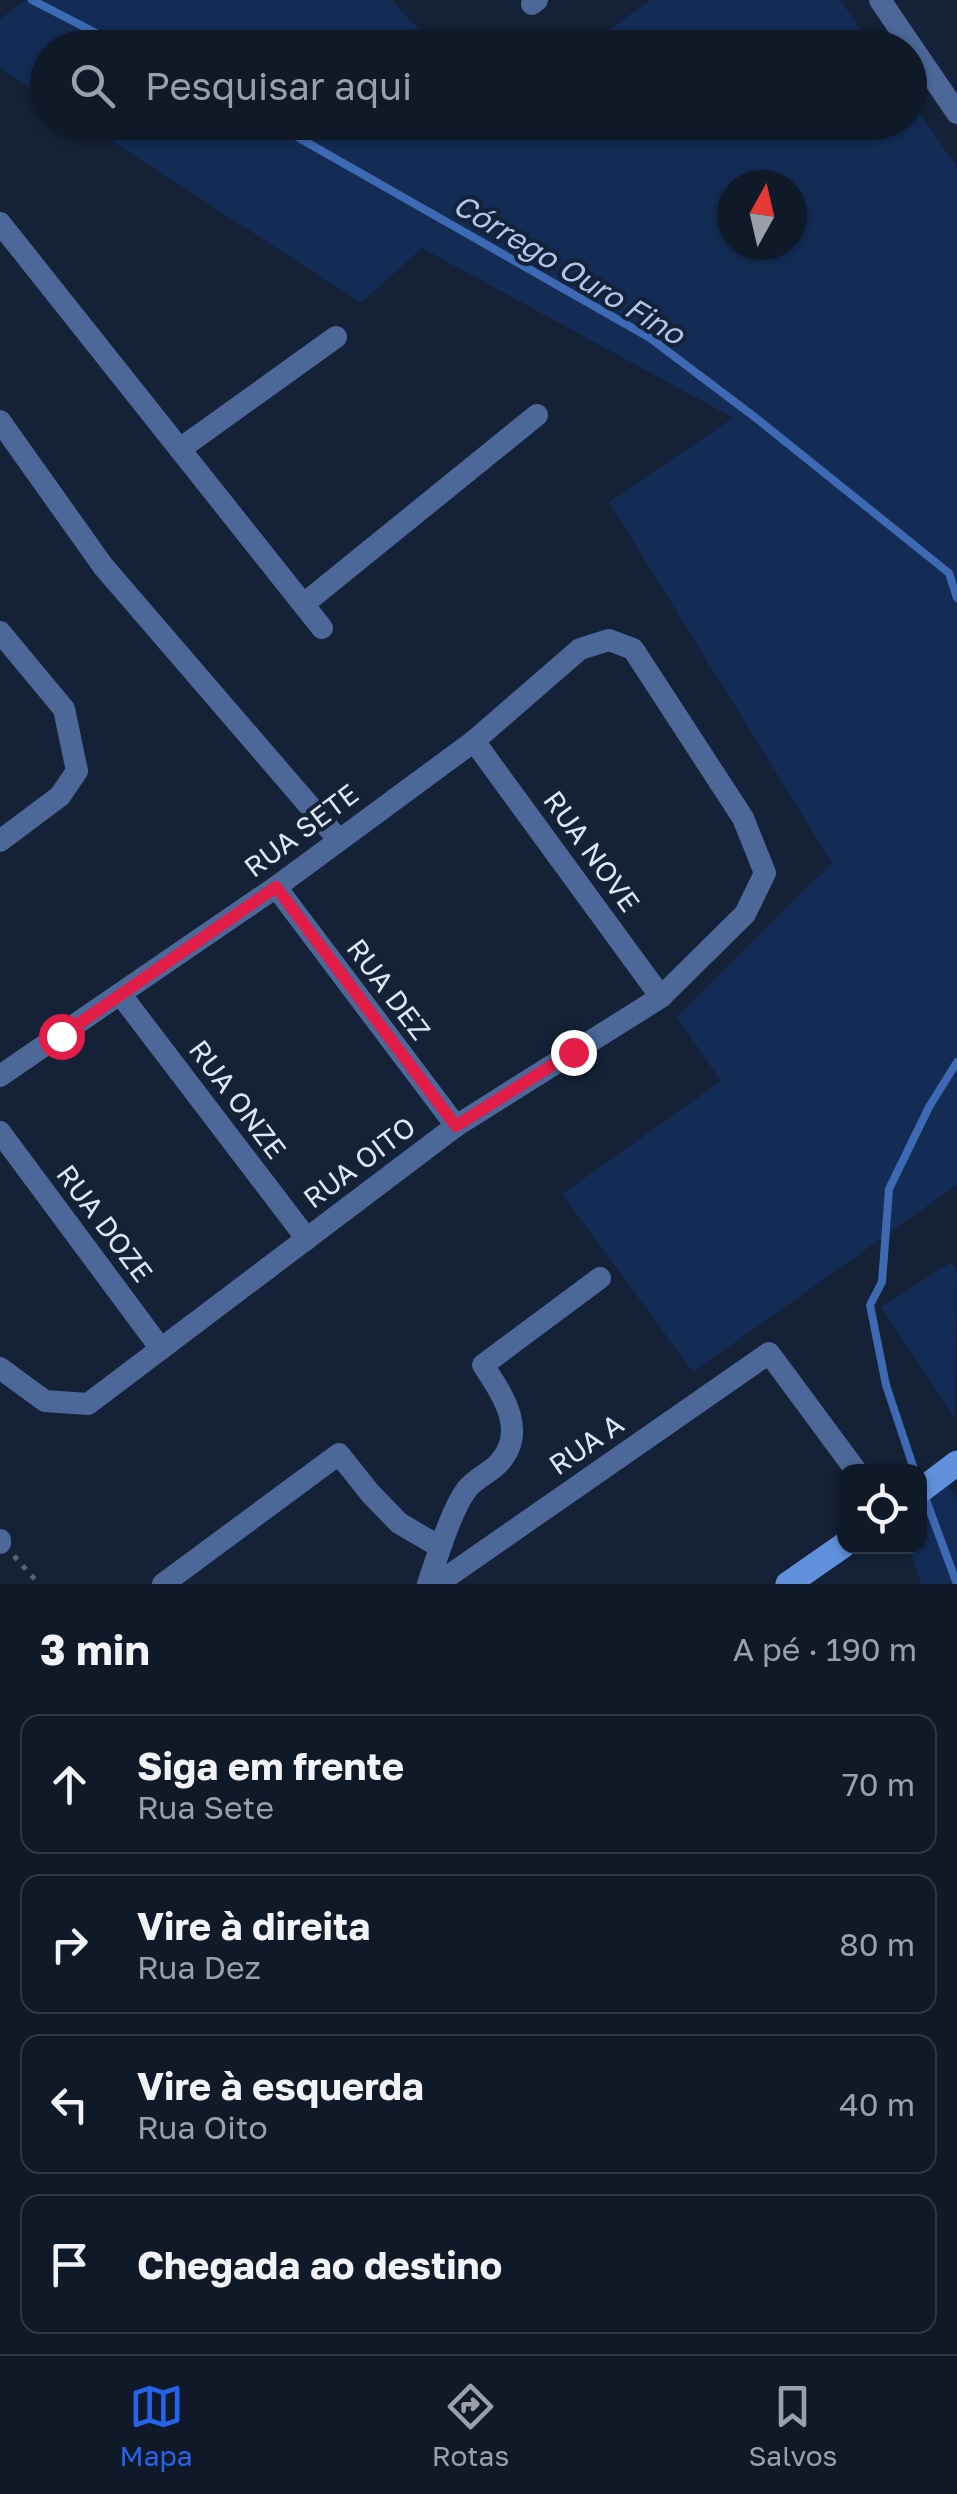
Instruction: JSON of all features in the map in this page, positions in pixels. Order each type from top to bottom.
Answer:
[{"type":"main road","points":[[928,1485],[957,1464]]},
{"type":"main road","points":[[788,1584],[837,1549]]},
{"type":"street","points":[[880,0],[901,30]]},
{"type":"street","points":[[927,67],[956,108]]},
{"type":"street","points":[[0,223],[322,628]]},
{"type":"street","points":[[180,449],[336,337]]},
{"type":"street","points":[[305,603],[537,415]]},
{"type":"street","points":[[0,421],[103,566],[338,839]]},
{"type":"street","points":[[0,632],[64,709],[77,771],[60,796],[0,840]]},
{"type":"street","name":"RUA SETE","points":[[0,1076],[276,887],[474,741],[580,650],[609,640],[634,649]]},
{"type":"street","name":"RUA OITO","points":[[0,1368],[46,1401],[88,1404],[456,1126],[661,997],[745,914],[765,873],[743,818],[634,649]]},
{"type":"street","name":"RUA NOVE","points":[[474,741],[661,997]]},
{"type":"street","name":"RUA DEZ","points":[[276,887],[456,1126]]},
{"type":"street","name":"RUA ONZE","points":[[121,995],[307,1238]]},
{"type":"street","name":"RUA DOZE","points":[[0,1132],[161,1349]]},
{"type":"street","points":[[428,1584],[467,1488],[500,1462],[512,1438],[509,1407],[484,1365],[600,1278]]},
{"type":"street","name":"RUA A","points":[[437,1584],[769,1354],[851,1464]]},
{"type":"street","points":[[163,1584],[340,1454],[370,1494],[399,1523],[440,1547]]},
{"type":"path","points":[[1,1542],[38,1584]]},
{"type":"shaded area","points":[[26,0],[392,0],[419,30],[30,30],[30,88],[0,68],[0,19]]},
{"type":"shaded area","points":[[651,0],[840,0],[861,30],[608,30]]},
{"type":"shaded area","points":[[927,124],[957,167],[957,1185],[693,1372],[562,1194],[721,1081],[677,1017],[832,863],[609,502],[733,418],[422,248],[361,303],[110,140],[927,140]]},
{"type":"shaded area","points":[[951,1262],[957,1271],[955,1418],[881,1307]]},
{"type":"shaded area","points":[[948,1485],[957,1500],[957,1584],[921,1584],[910,1554],[927,1554],[927,1501]]},
{"type":"waterway","name":"Córrego Ouro Fino","points":[[32,0],[90,30]]},
{"type":"waterway","name":"Córrego Ouro Fino","points":[[303,140],[650,338],[949,573],[957,598]]},
{"type":"waterway","name":"Córrego Ouro Fino","points":[[912,1464],[886,1385],[870,1305],[882,1282],[889,1189],[929,1107],[957,1062]]},
{"type":"waterway","name":"Córrego Ouro Fino","points":[[927,1503],[957,1584]]},
{"type":"route","points":[[61,1036],[276,887],[456,1126],[573,1052]]}]
